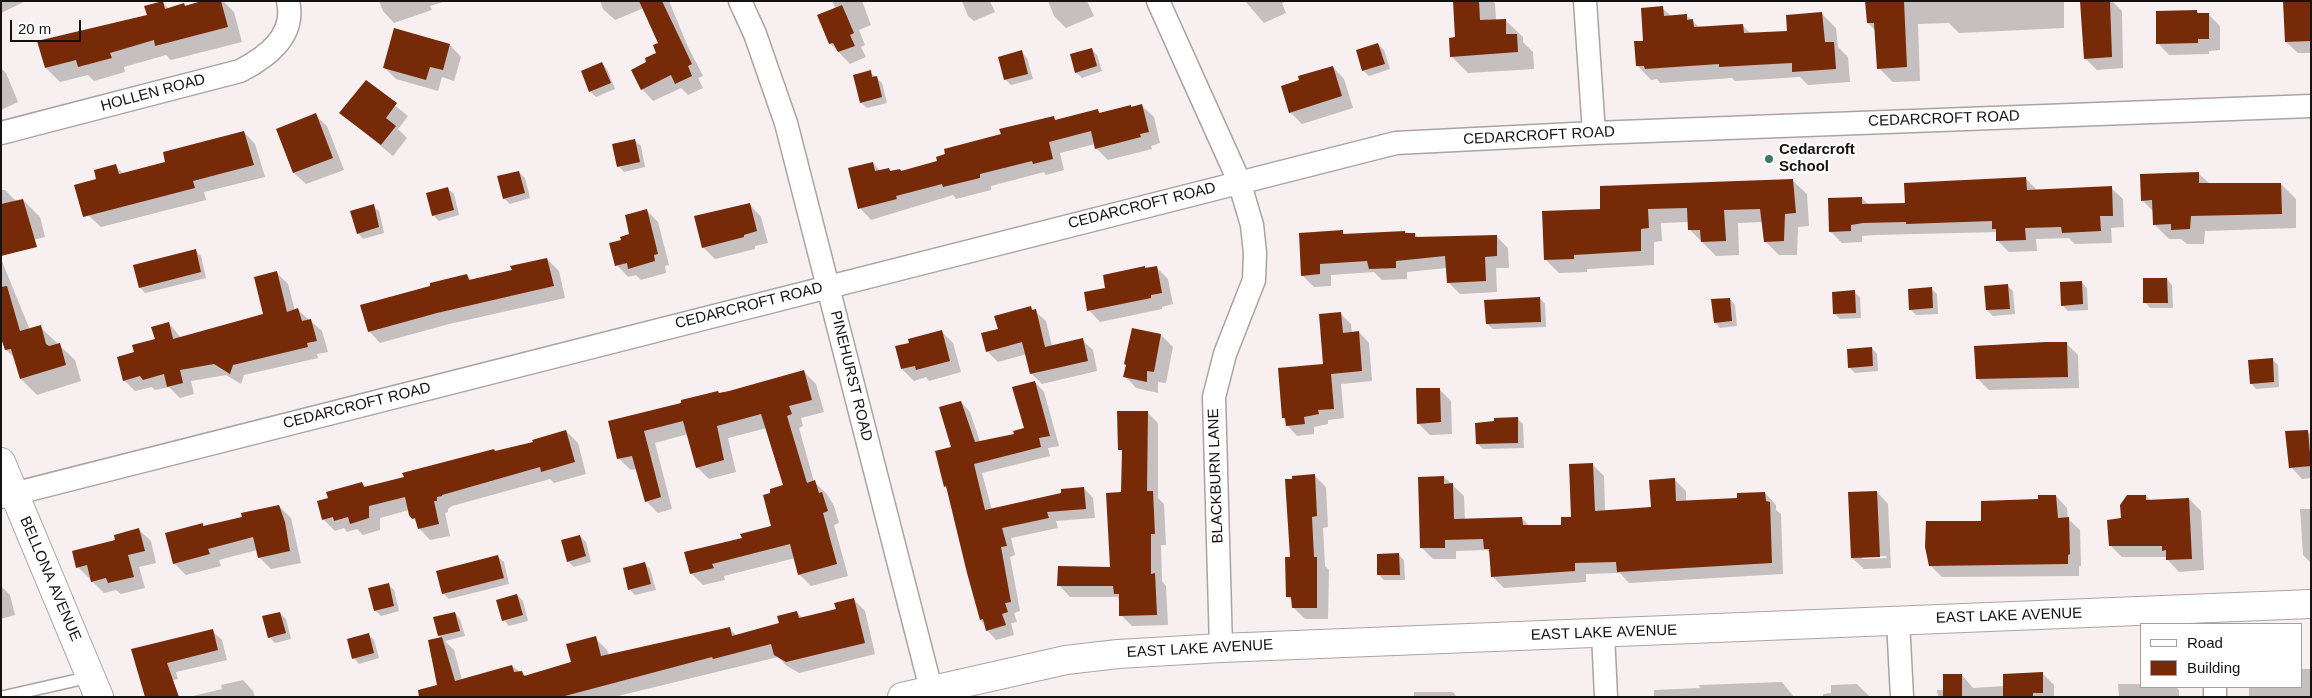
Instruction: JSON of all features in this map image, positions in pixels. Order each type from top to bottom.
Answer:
[{"type":"street","name":"HOLLEN ROAD","points":[[1,133],[240,71],[262,59],[276,47],[288,27],[288,1]]},
{"type":"street","name":"PINEHURST ROAD","points":[[740,1],[755,34],[786,123],[932,693]]},
{"type":"street","name":"BLACKBURN LANE","points":[[1158,1],[1239,181],[1252,226],[1255,253],[1254,280],[1225,354],[1214,397],[1221,648]]},
{"type":"street","points":[[1586,1],[1594,133]]},
{"type":"street","name":"CEDARCROFT ROAD","points":[[8,496],[1239,181],[1396,143],[1594,133],[2311,106]]},
{"type":"street","name":"BELLONA AVENUE","points":[[1,462],[8,496],[94,687]]},
{"type":"street","name":"EAST LAKE AVENUE","points":[[902,697],[932,693],[1066,660],[1118,654],[1221,648],[1898,621],[2211,616],[2311,604]]},
{"type":"street","points":[[1898,621],[1902,697]]},
{"type":"street","points":[[1603,633],[1606,697]]},
{"type":"lane","points":[[2,697],[94,687]]},
{"type":"building","points":[[163,1],[165,9],[184,3],[185,6],[202,1],[221,1],[228,27],[155,46],[154,40],[110,53],[112,58],[78,67],[76,60],[45,68],[37,41],[147,15],[144,6]]},
{"type":"building","points":[[639,1],[662,1],[692,64],[688,66],[692,76],[675,84],[671,75],[641,90],[631,70],[646,62],[645,58],[656,53],[653,45],[658,43]]},
{"type":"building","points":[[1453,1],[1479,1],[1480,20],[1506,19],[1506,34],[1517,34],[1518,52],[1450,57],[1449,38],[1455,37]]},
{"type":"building","points":[[1865,1],[1904,1],[1907,67],[1877,69],[1874,23],[1867,23]]},
{"type":"building","points":[[2080,1],[2110,1],[2112,57],[2084,59]]},
{"type":"building","points":[[2283,1],[2311,1],[2311,41],[2285,42]]},
{"type":"building","points":[[842,5],[854,33],[850,35],[855,46],[838,52],[833,43],[829,44],[817,15]]},
{"type":"building","points":[[1663,6],[1664,16],[1687,14],[1687,20],[1693,19],[1694,27],[1743,24],[1744,33],[1787,31],[1786,15],[1822,12],[1825,42],[1834,42],[1836,69],[1792,72],[1792,63],[1719,67],[1719,64],[1645,69],[1644,66],[1636,66],[1634,41],[1643,41],[1641,8]]},
{"type":"building","points":[[2197,10],[2197,13],[2209,13],[2209,39],[2198,39],[2198,43],[2156,44],[2156,11]]},
{"type":"building","points":[[394,28],[450,44],[443,70],[430,67],[426,80],[383,68]]},
{"type":"building","points":[[1378,43],[1385,64],[1362,71],[1356,50]]},
{"type":"building","points":[[1092,48],[1097,66],[1075,73],[1070,54]]},
{"type":"building","points":[[1022,50],[1028,74],[1004,80],[998,57]]},
{"type":"building","points":[[602,62],[611,83],[589,92],[581,71]]},
{"type":"building","points":[[1333,66],[1342,96],[1289,113],[1281,86],[1299,80],[1298,76]]},
{"type":"building","points":[[871,70],[872,77],[877,76],[882,97],[860,103],[853,75]]},
{"type":"building","points":[[366,80],[397,103],[386,118],[396,126],[381,145],[339,113]]},
{"type":"building","points":[[1142,104],[1149,132],[1140,134],[1141,137],[1095,149],[1091,131],[1049,142],[1053,159],[1033,164],[1032,161],[980,174],[980,178],[943,187],[942,184],[896,196],[897,199],[858,209],[848,168],[873,162],[875,171],[889,168],[890,171],[900,169],[901,171],[937,161],[936,157],[945,154],[944,149],[1001,134],[999,129],[1054,116],[1055,120],[1098,109],[1099,113]]},
{"type":"building","points":[[316,113],[333,158],[293,173],[276,129]]},
{"type":"building","points":[[244,131],[254,165],[193,181],[195,188],[83,217],[74,185],[96,179],[94,170],[116,164],[119,174],[165,162],[163,152]]},
{"type":"building","points":[[635,139],[640,162],[617,167],[612,144]]},
{"type":"building","points":[[519,171],[525,193],[503,199],[497,176]]},
{"type":"building","points":[[2199,172],[2199,183],[2281,183],[2282,214],[2191,216],[2190,229],[2171,230],[2171,224],[2153,225],[2152,200],[2141,201],[2140,174]]},
{"type":"building","points":[[2026,177],[2027,190],[2112,186],[2113,216],[2100,216],[2101,231],[2062,233],[2061,227],[2025,228],[2026,240],[1996,241],[1996,229],[1992,229],[1992,221],[1906,224],[1906,222],[1863,223],[1851,225],[1851,231],[1829,232],[1828,198],[1862,197],[1862,204],[1905,203],[1904,183]]},
{"type":"building","points":[[1793,179],[1796,213],[1785,214],[1784,241],[1764,242],[1760,209],[1724,210],[1726,241],[1701,242],[1700,230],[1688,230],[1687,208],[1648,209],[1649,228],[1641,229],[1641,251],[1574,255],[1574,259],[1544,260],[1542,211],[1600,209],[1600,186]]},
{"type":"building","points":[[448,187],[454,210],[432,216],[426,193]]},
{"type":"building","points":[[23,199],[37,247],[1,256],[1,204]]},
{"type":"building","points":[[750,203],[757,231],[744,235],[744,237],[702,248],[694,216]]},
{"type":"building","points":[[374,204],[379,227],[357,234],[350,211]]},
{"type":"building","points":[[647,209],[658,254],[654,255],[655,261],[628,269],[627,263],[615,266],[609,243],[621,240],[620,237],[629,234],[625,215]]},
{"type":"building","points":[[1343,230],[1343,234],[1405,231],[1405,233],[1415,233],[1415,237],[1497,235],[1497,256],[1485,257],[1486,281],[1447,283],[1445,256],[1396,261],[1396,268],[1369,269],[1367,261],[1320,264],[1320,274],[1301,276],[1299,233]]},
{"type":"building","points":[[196,249],[201,272],[139,288],[133,265]]},
{"type":"building","points":[[547,258],[554,286],[437,313],[368,332],[360,305],[430,286],[430,283],[467,274],[469,280],[512,270],[510,266]]},
{"type":"building","points":[[1145,266],[1145,268],[1157,266],[1162,293],[1151,295],[1151,298],[1087,311],[1084,292],[1105,288],[1103,275]]},
{"type":"building","points":[[277,271],[287,312],[298,308],[302,321],[311,319],[317,341],[307,343],[308,347],[233,365],[230,374],[214,364],[180,370],[183,383],[167,387],[164,374],[143,380],[140,376],[123,381],[117,357],[134,352],[132,345],[155,339],[151,327],[169,322],[173,339],[263,314],[254,277]]},
{"type":"building","points":[[2143,278],[2167,278],[2168,303],[2143,303]]},
{"type":"building","points":[[2082,281],[2083,304],[2061,306],[2060,282]]},
{"type":"building","points":[[2008,284],[2010,309],[1986,310],[1984,286]]},
{"type":"building","points":[[7,286],[20,331],[41,325],[46,344],[49,346],[60,343],[66,365],[20,379],[11,349],[5,350],[1,338],[1,287]]},
{"type":"building","points":[[1932,287],[1933,308],[1909,310],[1908,289]]},
{"type":"building","points":[[1855,290],[1856,313],[1833,314],[1832,292]]},
{"type":"building","points":[[1540,297],[1541,322],[1486,324],[1484,300]]},
{"type":"building","points":[[1730,298],[1732,321],[1714,323],[1711,299]]},
{"type":"building","points":[[1031,306],[1032,310],[1036,309],[1045,347],[1083,338],[1088,361],[1030,374],[1022,342],[986,352],[981,333],[998,329],[994,316]]},
{"type":"building","points":[[1341,312],[1343,333],[1359,331],[1362,371],[1331,374],[1334,409],[1318,410],[1319,414],[1304,417],[1305,424],[1286,426],[1285,418],[1282,418],[1278,368],[1323,364],[1319,314]]},
{"type":"building","points":[[1132,328],[1161,334],[1154,372],[1147,371],[1147,382],[1123,377]]},
{"type":"building","points":[[942,330],[950,361],[916,370],[915,366],[901,369],[895,346],[909,343],[908,339]]},
{"type":"building","points":[[2067,342],[2068,377],[1976,379],[1974,346]]},
{"type":"building","points":[[1872,347],[1873,366],[1848,368],[1847,349]]},
{"type":"building","points":[[2273,358],[2274,382],[2250,384],[2248,360]]},
{"type":"building","points":[[804,370],[812,400],[789,406],[792,414],[787,416],[807,483],[815,480],[819,493],[822,492],[828,511],[823,513],[837,564],[798,575],[790,544],[712,564],[714,568],[690,574],[684,552],[742,538],[740,534],[771,526],[763,495],[770,493],[770,489],[783,485],[761,414],[717,426],[724,460],[696,468],[683,421],[644,431],[661,497],[645,502],[632,456],[617,459],[608,421],[681,403],[681,400],[718,391],[719,393],[729,391]]},
{"type":"building","points":[[1035,381],[1050,436],[1039,438],[1041,447],[974,464],[985,510],[1061,493],[1061,489],[1084,487],[1086,509],[1047,512],[1049,518],[1002,528],[1007,546],[1001,547],[1011,602],[1005,603],[1008,612],[1002,614],[1006,625],[986,631],[983,619],[980,620],[946,486],[944,487],[935,451],[951,447],[939,407],[961,401],[975,442],[1014,434],[1013,431],[1024,428],[1012,387]]},
{"type":"building","points":[[1416,388],[1440,388],[1441,422],[1417,424]]},
{"type":"building","points":[[1117,411],[1148,411],[1147,491],[1153,491],[1155,534],[1151,534],[1151,574],[1155,573],[1157,615],[1119,616],[1119,594],[1114,594],[1113,586],[1057,586],[1058,566],[1110,567],[1106,493],[1121,492],[1122,450],[1118,450]]},
{"type":"building","points":[[1518,417],[1518,443],[1476,444],[1475,423],[1494,421],[1494,418]]},
{"type":"building","points":[[566,430],[575,462],[541,472],[540,467],[437,497],[437,501],[434,501],[439,524],[418,529],[415,518],[412,519],[409,515],[405,497],[369,506],[369,518],[350,524],[348,517],[334,521],[333,517],[322,520],[317,501],[328,498],[326,492],[362,482],[364,487],[404,477],[402,473],[494,449],[495,451],[533,442],[532,440]]},
{"type":"building","points":[[2308,430],[2311,466],[2289,468],[2285,431]]},
{"type":"building","points":[[1593,463],[1595,511],[1651,507],[1649,480],[1675,478],[1676,501],[1737,498],[1737,493],[1765,492],[1766,501],[1770,502],[1772,563],[1617,572],[1616,562],[1575,563],[1575,571],[1491,577],[1489,549],[1484,549],[1483,539],[1445,540],[1445,548],[1420,548],[1418,477],[1444,476],[1444,484],[1453,483],[1454,519],[1522,517],[1523,525],[1561,525],[1561,517],[1571,517],[1569,464]]},
{"type":"building","points":[[1315,474],[1317,516],[1312,517],[1314,557],[1317,557],[1317,608],[1292,608],[1291,597],[1286,597],[1285,557],[1290,557],[1285,479],[1292,479],[1292,476]]},
{"type":"building","points":[[1877,491],[1880,557],[1851,558],[1848,492]]},
{"type":"building","points":[[2038,495],[2056,495],[2058,518],[2069,517],[2070,554],[2068,555],[2068,564],[1929,566],[1925,547],[1926,521],[1981,521],[1981,501],[2038,499]]},
{"type":"building","points":[[2127,495],[2146,495],[2146,500],[2189,498],[2192,559],[2166,560],[2166,550],[2162,551],[2162,546],[2109,546],[2107,520],[2121,518],[2120,505]]},
{"type":"building","points":[[279,505],[285,522],[290,551],[258,558],[253,537],[208,549],[210,554],[173,564],[165,533],[203,523],[203,526],[242,517],[241,513]]},
{"type":"building","points":[[139,528],[145,551],[128,555],[134,577],[108,583],[106,578],[91,582],[87,565],[76,568],[72,551],[115,540],[114,535]]},
{"type":"building","points":[[580,535],[586,556],[567,562],[561,540]]},
{"type":"building","points":[[1399,553],[1400,575],[1377,575],[1377,554]]},
{"type":"building","points":[[498,555],[504,578],[442,594],[436,571]]},
{"type":"building","points":[[645,562],[651,584],[628,590],[623,568]]},
{"type":"building","points":[[389,583],[394,606],[374,611],[368,588]]},
{"type":"building","points":[[517,594],[523,615],[502,621],[496,600]]},
{"type":"building","points":[[854,598],[865,643],[786,662],[774,655],[771,644],[713,659],[712,657],[561,697],[419,697],[418,690],[437,685],[428,640],[442,637],[455,681],[512,665],[514,672],[522,671],[524,676],[571,662],[566,644],[596,636],[601,656],[730,627],[732,636],[779,623],[777,616],[797,611],[799,618],[836,609],[834,603]]},
{"type":"building","points":[[280,612],[286,633],[268,638],[262,616]]},
{"type":"building","points":[[455,612],[460,631],[438,636],[433,617]]},
{"type":"building","points":[[213,629],[218,650],[167,663],[179,697],[145,697],[131,649]]},
{"type":"building","points":[[369,633],[374,653],[352,659],[347,639]]},
{"type":"building","points":[[2043,672],[2043,693],[2033,693],[2033,697],[2003,697],[2003,674]]},
{"type":"building","points":[[1943,674],[1962,674],[1962,697],[1943,697]]},
{"type":"place","name":"Cedarcroft School","points":[[1769,159]]}]
